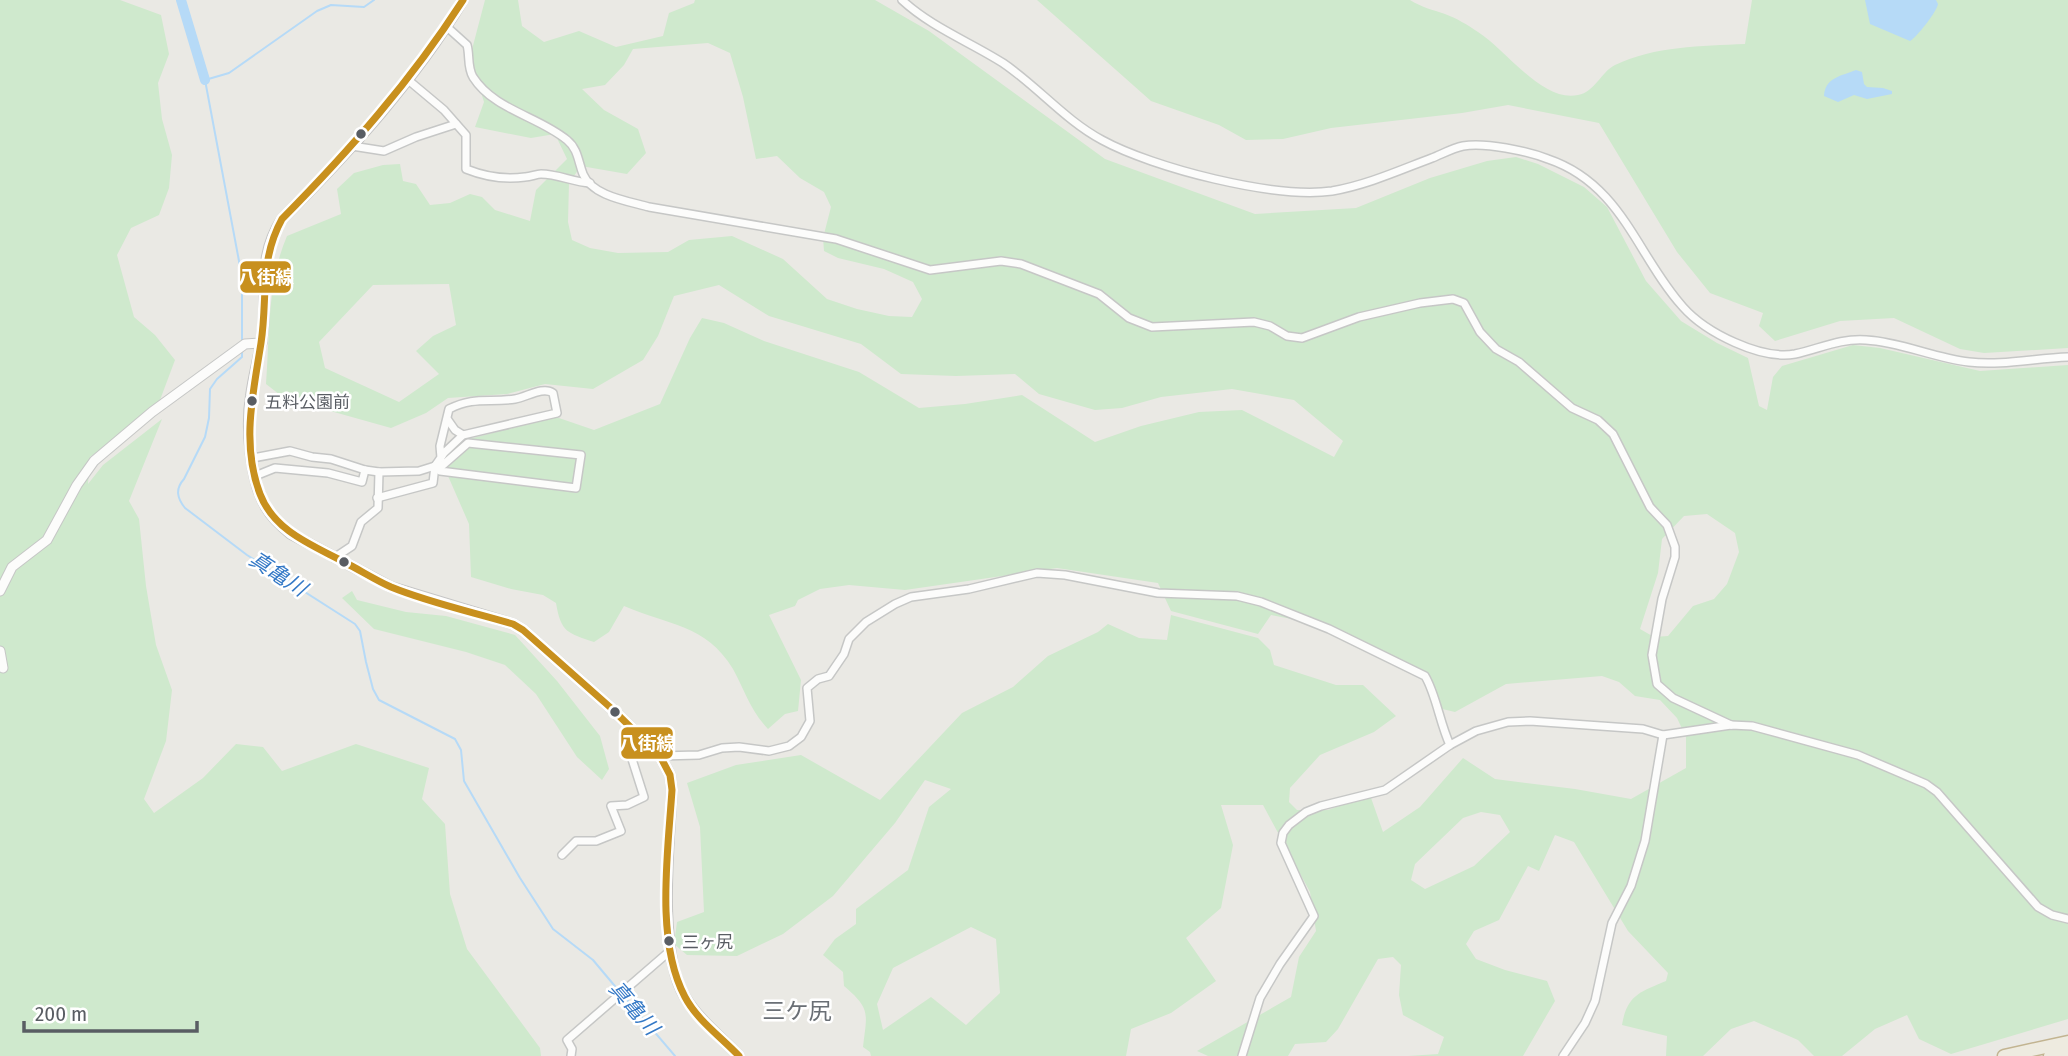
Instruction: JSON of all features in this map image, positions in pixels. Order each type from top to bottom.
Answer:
[{"type":"highway","points":[[2004,1056],[2068,1042]]},
{"type":"highway","points":[[2050,1056],[2068,1053]]},
{"type":"main road","points":[[463,0],[447,27],[407,79],[352,146],[282,219],[274,231],[264,274],[262,343],[249,412],[255,476],[265,505],[278,523],[291,534],[391,587],[513,624],[611,708],[659,754],[670,775],[672,790],[667,902],[674,970],[685,997],[739,1056]]},
{"type":"street","points":[[902,0],[1007,66],[1100,139],[1136,154],[1217,180],[1287,191],[1328,191],[1383,177],[1465,145],[1485,146],[1549,159],[1584,179],[1617,209],[1668,288],[1693,317],[1720,335],[1762,352],[1779,356],[1797,354],[1832,343],[1867,340],[1906,346],[1974,363],[2068,357]]},
{"type":"street","points":[[447,27],[467,45],[469,68],[473,77],[500,102],[545,125],[571,144],[584,177],[590,183],[604,193],[649,207],[836,239],[930,270],[1001,261],[1021,264],[1099,294],[1129,318],[1152,327],[1254,322],[1270,326],[1287,336],[1302,338],[1359,317],[1420,303],[1446,299],[1460,301],[1468,307],[1480,332],[1496,349],[1519,362],[1572,408],[1598,420],[1613,434],[1650,507],[1667,525],[1675,547],[1652,655],[1657,684],[1673,698],[1731,725]]},
{"type":"street","points":[[407,79],[444,110],[466,135],[466,169],[499,178],[540,174],[590,183]]},
{"type":"street","points":[[352,146],[384,151],[456,124]]},
{"type":"street","points":[[0,592],[12,567],[47,540],[82,476],[103,453],[152,412],[244,344],[262,343]]},
{"type":"street","points":[[377,498],[433,483],[435,466],[463,435],[557,413],[553,393],[545,390],[513,399],[464,402],[449,410],[440,446],[441,458]]},
{"type":"street","points":[[448,420],[455,430],[463,435]]},
{"type":"street","points":[[253,458],[290,451],[312,457],[331,458],[379,472],[419,471],[435,466],[443,465],[468,443],[581,456],[576,488],[440,471],[435,466]]},
{"type":"street","points":[[255,476],[275,468],[328,473],[362,482],[365,470]]},
{"type":"street","points":[[334,558],[352,546],[361,522],[377,508],[379,472]]},
{"type":"street","points":[[562,855],[576,841],[596,841],[621,831],[611,806],[626,805],[644,797],[631,756],[636,749],[659,754],[699,755],[722,748],[769,751],[789,746],[801,737],[810,721],[807,688],[818,679],[830,676],[844,654],[849,639],[866,622],[911,597],[969,589],[1037,573],[1065,575],[1158,593],[1237,596],[1299,616],[1425,676],[1450,745]]},
{"type":"street","points":[[0,651],[3,668]]},
{"type":"street","points":[[1242,1056],[1260,999],[1280,964],[1314,916],[1281,843],[1283,833],[1294,819],[1306,812],[1385,790],[1450,745],[1491,726],[1530,721],[1643,729],[1663,735],[1731,725],[1752,726],[1843,750],[1937,792],[2038,906],[2052,915],[2068,919]]},
{"type":"street","points":[[1563,1056],[1585,1023],[1595,1001],[1612,923],[1631,886],[1645,841],[1663,735]]},
{"type":"street","points":[[571,1056],[572,1049],[567,1040],[671,950]]},
{"type":"green space","points":[[0,0],[120,0],[161,15],[169,54],[158,83],[162,119],[172,155],[169,188],[159,215],[131,228],[117,255],[134,317],[155,335],[175,360],[160,400],[148,415],[90,457],[88,484],[103,465],[162,419],[129,501],[139,519],[156,645],[172,690],[166,741],[144,799],[154,813],[203,778],[236,744],[263,747],[282,771],[356,744],[429,768],[422,799],[445,824],[450,894],[467,949],[540,1048],[541,1056],[0,1056]]},
{"type":"green space","points":[[485,0],[518,0],[522,26],[544,42],[579,31],[616,47],[663,36],[669,13],[694,3],[695,0],[875,0],[929,31],[1105,159],[1255,214],[1356,208],[1430,178],[1487,161],[1516,157],[1538,164],[1584,187],[1607,207],[1646,281],[1681,321],[1748,358],[1759,406],[1767,410],[1773,377],[1782,366],[1853,345],[1880,348],[1980,371],[2068,365],[2068,1019],[1951,1054],[1919,1039],[1907,1015],[1875,1029],[1842,1056],[1814,1056],[1798,1040],[1754,1021],[1731,1029],[1703,1056],[1666,1056],[1667,1036],[1622,1025],[1631,1001],[1642,992],[1666,981],[1668,973],[1628,931],[1574,842],[1555,835],[1539,871],[1528,866],[1499,920],[1474,931],[1466,944],[1476,959],[1547,981],[1555,1001],[1523,1056],[1408,1056],[1438,1054],[1444,1037],[1403,1015],[1399,995],[1401,965],[1393,957],[1378,959],[1338,1029],[1326,1042],[1295,1044],[1288,1056],[1208,1056],[1197,1051],[1291,997],[1299,957],[1316,931],[1310,892],[1263,805],[1221,805],[1233,845],[1221,908],[1186,938],[1216,981],[1171,1013],[1131,1029],[1126,1056],[871,1056],[863,1047],[866,1019],[863,1006],[844,986],[843,972],[823,955],[835,939],[856,924],[856,909],[908,870],[929,807],[951,789],[925,780],[895,823],[833,896],[783,934],[737,956],[687,955],[674,944],[677,922],[704,912],[700,827],[687,783],[736,765],[801,755],[880,800],[962,713],[1013,687],[1048,656],[1098,632],[1108,624],[1139,638],[1167,640],[1171,615],[1258,638],[1270,650],[1274,665],[1336,685],[1363,685],[1396,716],[1374,732],[1320,755],[1290,788],[1289,802],[1297,810],[1328,810],[1370,795],[1383,832],[1420,807],[1463,758],[1495,779],[1631,799],[1686,768],[1686,737],[1677,718],[1660,700],[1635,696],[1619,682],[1602,676],[1506,684],[1455,712],[1438,708],[1425,682],[1404,664],[1388,653],[1349,636],[1309,623],[1271,615],[1258,634],[1171,611],[1158,583],[1057,568],[905,590],[849,585],[820,589],[798,600],[795,606],[769,615],[801,680],[798,711],[785,714],[768,729],[752,707],[733,669],[722,654],[698,634],[624,606],[609,632],[594,642],[572,634],[563,626],[556,603],[543,595],[471,577],[469,524],[445,469],[461,441],[556,417],[594,430],[660,404],[702,318],[724,323],[764,341],[859,372],[919,408],[1022,395],[1095,442],[1141,426],[1199,412],[1242,410],[1334,457],[1343,441],[1294,400],[1232,389],[1161,397],[1122,408],[1095,410],[1039,394],[1015,374],[901,374],[861,344],[769,316],[719,285],[674,296],[658,336],[643,360],[593,389],[545,384],[507,394],[448,398],[426,413],[391,428],[284,398],[266,384],[270,309],[281,254],[287,236],[341,214],[337,189],[354,173],[383,165],[400,164],[403,181],[416,184],[430,205],[450,203],[470,194],[482,197],[495,210],[530,221],[536,190],[567,159],[555,134],[531,138],[475,127],[484,102],[470,57]],"holes":[[[708,43],[730,53],[743,97],[756,159],[777,156],[800,178],[824,192],[831,207],[823,238],[824,251],[838,258],[884,269],[913,282],[922,299],[912,317],[889,316],[827,299],[783,259],[732,236],[689,240],[668,252],[618,253],[590,248],[572,240],[568,222],[569,183],[581,166],[627,174],[646,153],[638,129],[604,110],[582,89],[605,85],[624,65],[633,49]],[[449,284],[456,325],[433,336],[416,351],[439,374],[399,402],[325,368],[319,342],[373,285]],[[1707,514],[1735,533],[1739,552],[1727,584],[1714,599],[1693,606],[1668,636],[1654,637],[1640,629],[1658,573],[1662,539],[1684,516]],[[1481,812],[1500,815],[1510,832],[1474,866],[1425,889],[1411,880],[1415,864],[1463,818]],[[971,927],[996,939],[1000,993],[966,1025],[931,997],[883,1030],[877,1004],[893,968]]]},
{"type":"green space","points":[[1037,0],[1410,0],[1470,27],[1551,91],[1578,95],[1589,90],[1615,65],[1646,54],[1678,48],[1745,44],[1752,0],[2068,0],[2068,348],[1984,353],[1960,349],[1894,318],[1840,321],[1775,341],[1759,326],[1763,313],[1710,293],[1677,252],[1599,123],[1508,105],[1331,128],[1283,139],[1246,140],[1219,125],[1151,101]]},
{"type":"green space","points":[[352,591],[357,600],[406,612],[446,616],[515,635],[557,681],[600,736],[609,769],[602,780],[577,757],[536,694],[505,665],[466,652],[374,629],[342,598]]},
{"type":"water","points":[[1865,0],[1936,0],[1938,4],[1926,24],[1910,41],[1870,24]]},
{"type":"water","points":[[1856,70],[1862,72],[1867,87],[1883,88],[1892,91],[1892,94],[1867,99],[1854,95],[1838,102],[1824,96],[1831,81]]},
{"type":"waterway","name":"真亀川","points":[[181,0],[205,80]]},
{"type":"waterway","name":"真亀川","points":[[242,341],[239,261],[205,80],[229,73],[317,11],[331,5],[364,7],[374,0]]},
{"type":"waterway","name":"真亀川","points":[[242,351],[242,357],[217,379],[210,389],[205,437],[178,490],[182,504],[247,555],[355,624],[360,631],[373,689],[379,700],[455,739],[461,750],[464,781],[553,929],[593,960],[619,991]]},
{"type":"waterway","name":"真亀川","points":[[623,995],[675,1056]]},
{"type":"transit line","name":"八街線","points":[[463,0],[401,87],[282,219],[270,250],[265,280],[263,326],[250,419],[254,475],[266,507],[295,536],[391,587],[436,603],[513,624],[523,630],[611,708],[660,756],[670,775],[672,790],[666,896],[670,950],[676,975],[685,997],[696,1013],[739,1056]]},
{"type":"place","name":"五料公園前","points":[[252,401]]},
{"type":"place","name":"三ヶ尻","points":[[669,941]]},
{"type":"district","name":"三ケ尻","points":[[797,1011]]}]
